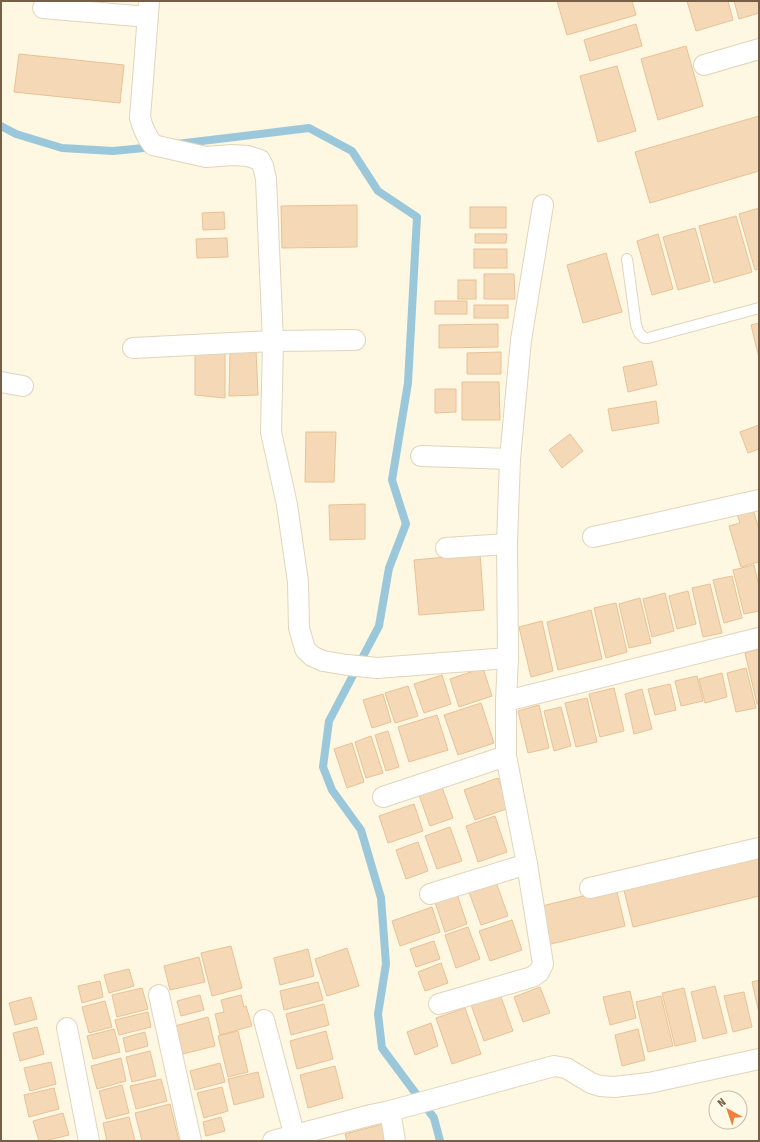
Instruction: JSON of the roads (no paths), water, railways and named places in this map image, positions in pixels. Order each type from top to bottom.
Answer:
[{"type":"street","points":[[43,8],[148,9],[140,118],[146,136],[153,145],[206,157],[232,155],[248,156],[260,160],[263,166],[266,178],[268,207],[273,341],[271,432],[287,505],[298,582],[299,628],[305,649],[312,656],[323,661],[377,668],[508,658]]},
{"type":"street","points":[[704,65],[759,50]]},
{"type":"street","points":[[439,1004],[532,977],[539,972],[543,964],[527,864],[506,756],[506,700],[508,658],[507,544],[510,459],[521,340],[543,206]]},
{"type":"street","points":[[133,348],[273,341],[355,340]]},
{"type":"street","points":[[1,382],[24,386]]},
{"type":"street","points":[[421,456],[510,459]]},
{"type":"street","points":[[593,536],[759,500]]},
{"type":"street","points":[[446,548],[507,544]]},
{"type":"street","points":[[506,700],[759,638]]},
{"type":"street","points":[[383,797],[506,756]]},
{"type":"street","points":[[590,888],[759,848]]},
{"type":"street","points":[[430,894],[527,864]]},
{"type":"street","points":[[159,995],[191,1141]]},
{"type":"street","points":[[264,1020],[296,1138]]},
{"type":"street","points":[[67,1028],[89,1141]]},
{"type":"street","points":[[273,1141],[296,1138],[371,1115],[395,1110],[554,1066],[566,1068],[591,1083],[600,1086],[614,1087],[649,1083],[759,1059]]},
{"type":"street","points":[[395,1110],[395,1141]]},
{"type":"lane","points":[[627,259],[636,325],[644,338],[759,308]]},
{"type":"waterway","points":[[1,126],[16,134],[62,148],[113,151],[154,147]]},
{"type":"waterway","points":[[177,144],[309,128],[352,151],[378,191],[417,217],[408,383],[392,480],[406,524],[389,568],[379,626],[329,721],[323,767],[332,790],[361,830],[381,898],[386,964],[378,1014],[382,1048],[434,1118],[440,1141]]}]
